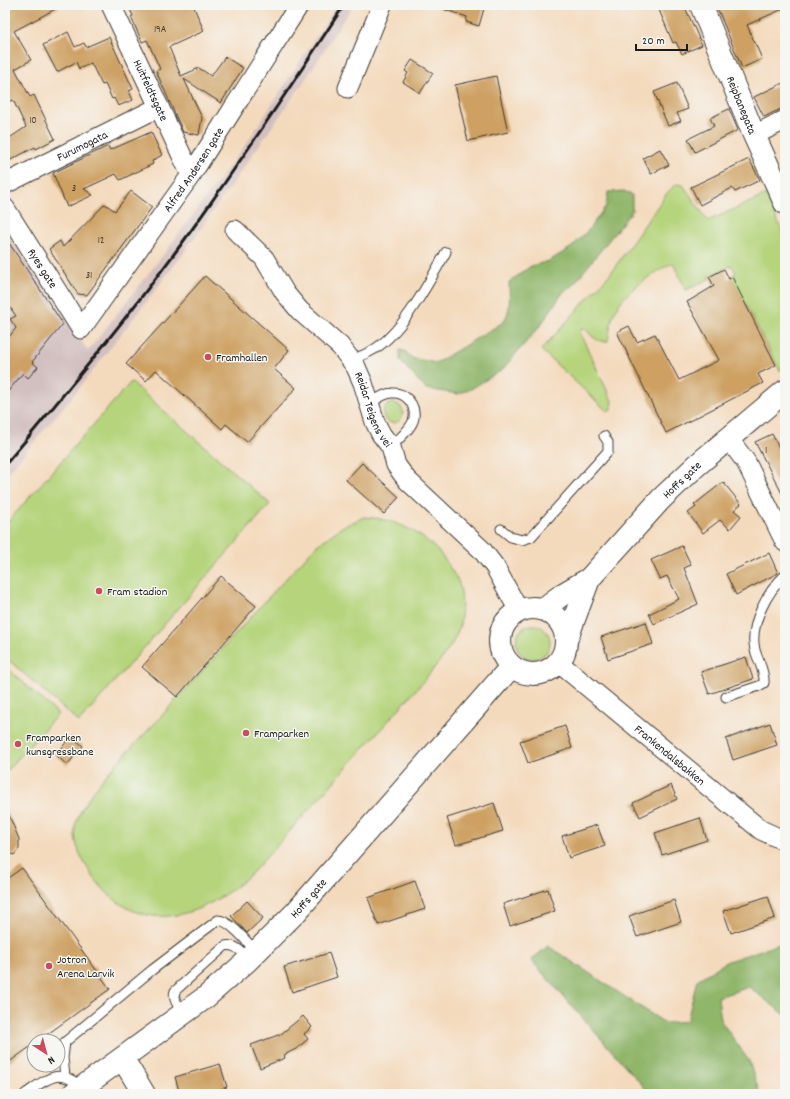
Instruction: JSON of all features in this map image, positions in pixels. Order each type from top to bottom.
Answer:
[{"type":"main road","name":"Reipbanegata","points":[[701,5],[754,135],[785,203]]},
{"type":"main road","name":"Hoffs gate","points":[[543,609],[563,594],[589,579],[661,499],[728,438],[785,391]]},
{"type":"main road","name":"Hoffs gate","points":[[567,638],[589,579]]},
{"type":"main road","points":[[531,608],[543,609],[554,615],[563,625],[567,638],[566,651],[559,663],[549,671],[536,675],[523,673],[511,667],[503,656],[500,644],[502,631],[508,619],[518,611],[531,608]]},
{"type":"main road","name":"Hoffs gate","points":[[73,1086],[123,1059],[206,997],[253,955],[296,912],[511,667]]},
{"type":"main road","points":[[123,1059],[144,1094]]},
{"type":"street","name":"Huitfeldtsgate","points":[[111,5],[191,175]]},
{"type":"street","name":"Alfred Andersen gate","points":[[81,329],[191,175],[299,5]]},
{"type":"street","points":[[348,88],[382,5]]},
{"type":"street","name":"Furumogata","points":[[5,184],[159,107]]},
{"type":"street","points":[[754,135],[785,120]]},
{"type":"street","name":"Ryes gate","points":[[5,208],[81,329]]},
{"type":"street","name":"Reidar Teigens vei","points":[[235,230],[264,258],[284,293],[300,311],[340,346],[351,360],[363,383],[375,422],[391,448],[396,465],[407,480],[461,529],[491,562],[518,611]]},
{"type":"street","points":[[728,438],[746,462],[785,542]]},
{"type":"street","name":"Frankendalsbakken","points":[[559,663],[761,830],[785,841]]},
{"type":"lane","points":[[351,360],[370,353],[389,336],[420,297],[446,252]]},
{"type":"lane","points":[[369,404],[391,393],[401,394],[408,399],[413,408],[414,418],[409,428],[391,448]]},
{"type":"lane","points":[[501,529],[511,537],[522,540],[531,537],[608,451],[608,442],[604,436]]},
{"type":"lane","points":[[726,697],[764,683],[764,675],[753,638],[759,615],[775,585],[785,575]]},
{"type":"lane","points":[[73,1086],[63,1058],[65,1042],[73,1033],[218,920],[223,920],[232,927],[253,955]]},
{"type":"lane","points":[[25,1094],[54,1076],[73,1086]]},
{"type":"shaded area","points":[[337,5],[353,5],[305,80],[180,258],[77,391],[5,476],[5,231],[88,351],[167,250],[248,141]]},
{"type":"green space","points":[[676,184],[683,185],[708,221],[766,195],[785,238],[785,366],[780,371],[731,276],[736,274],[732,265],[708,276],[709,279],[686,290],[673,263],[658,271],[634,288],[621,302],[613,315],[608,341],[597,340],[585,328],[581,330],[580,333],[612,401],[611,409],[607,411],[541,350],[610,274],[667,193]]},
{"type":"green space","points":[[624,191],[632,195],[632,211],[573,285],[564,291],[540,326],[502,370],[471,389],[458,394],[426,389],[400,361],[400,350],[405,351],[412,358],[436,363],[502,323],[509,309],[509,282],[531,266],[549,261],[572,247],[589,229],[606,206],[608,192]]},
{"type":"green space","name":"Fram stadion","points":[[131,382],[270,504],[79,722],[5,657],[5,525]]},
{"type":"green space","points":[[393,403],[400,406],[403,413],[400,420],[393,423],[386,420],[383,413],[386,406]]},
{"type":"green space","points":[[364,517],[391,522],[415,532],[436,549],[445,559],[458,580],[462,598],[460,624],[454,640],[422,683],[255,870],[234,888],[212,902],[190,912],[168,916],[146,915],[125,906],[105,891],[81,857],[75,838],[75,826],[83,807],[91,794],[112,768],[156,722],[316,546],[342,527]]},
{"type":"green space","points":[[530,625],[536,625],[540,626],[547,632],[550,642],[549,649],[543,656],[536,659],[530,659],[526,658],[519,652],[516,645],[516,639],[517,635],[523,628]]},
{"type":"green space","name":"Framparken kunsgressbane","points":[[5,666],[58,714],[5,773]]},
{"type":"green space","points":[[785,942],[785,1015],[749,987],[718,997],[721,1021],[749,1061],[760,1094],[650,1094],[531,960],[548,946],[665,1023],[687,1021],[697,980],[728,961]]},
{"type":"building","points":[[5,5],[63,5],[14,31],[31,60],[15,69],[30,97],[34,95],[55,139],[36,149],[35,147],[5,163],[5,141],[26,127],[13,100],[5,103]]},
{"type":"building","points":[[128,5],[193,5],[204,31],[169,47],[181,76],[199,68],[211,76],[225,57],[243,68],[221,103],[184,79],[202,118],[199,135],[183,132],[156,71],[160,69],[147,40],[142,42],[131,17],[133,16]]},
{"type":"building","points":[[441,5],[485,5],[479,26],[466,22],[467,17],[440,8]]},
{"type":"building","points":[[657,5],[684,5],[702,45],[682,54],[676,42],[673,43]]},
{"type":"building","points":[[716,5],[785,5],[785,8],[747,25],[762,59],[742,68]]},
{"type":"building","points":[[68,32],[75,47],[84,43],[86,47],[109,37],[133,89],[129,91],[133,100],[118,106],[114,98],[112,99],[105,84],[102,85],[91,63],[79,69],[76,62],[57,72],[43,45]]},
{"type":"building","points":[[412,60],[433,73],[420,93],[403,82],[408,73],[405,71]]},
{"type":"building","points":[[496,76],[508,132],[468,141],[455,85]]},
{"type":"building","points":[[785,82],[785,107],[764,117],[754,97]]},
{"type":"building","points":[[677,83],[688,109],[677,113],[681,121],[668,126],[654,92]]},
{"type":"building","points":[[729,109],[738,130],[695,152],[688,139],[714,126],[710,118]]},
{"type":"building","points":[[151,132],[162,155],[152,161],[153,164],[120,180],[116,174],[84,189],[93,195],[67,207],[53,173],[108,146],[110,150]]},
{"type":"building","points":[[660,149],[669,165],[651,174],[643,158]]},
{"type":"building","points":[[749,159],[760,180],[735,192],[732,188],[700,205],[691,187]]},
{"type":"building","points":[[131,191],[152,207],[87,295],[78,294],[49,249],[60,241],[63,247],[105,204],[115,211]]},
{"type":"building","points":[[5,237],[63,324],[32,362],[38,367],[28,378],[23,373],[5,395],[5,342],[16,328],[10,319],[16,316],[5,300]]},
{"type":"building","points":[[724,269],[729,279],[732,277],[776,365],[758,374],[763,383],[666,433],[617,332],[629,326],[637,342],[655,334],[679,380],[719,360],[687,302],[714,286],[709,277]]},
{"type":"building","name":"Framhallen","points":[[205,276],[289,350],[274,369],[296,388],[247,442],[226,424],[222,429],[156,370],[146,381],[126,364]]},
{"type":"building","points":[[772,434],[781,452],[785,450],[785,499],[755,442]]},
{"type":"building","points":[[362,463],[399,497],[384,514],[346,480]]},
{"type":"building","points":[[723,482],[741,504],[734,510],[741,516],[730,529],[720,520],[703,533],[688,513],[696,507],[694,505]]},
{"type":"building","points":[[682,546],[691,565],[684,568],[698,604],[654,624],[649,614],[679,599],[667,576],[660,579],[651,560]]},
{"type":"building","points":[[769,553],[778,573],[736,595],[726,574]]},
{"type":"building","points":[[221,576],[256,606],[177,697],[142,667]]},
{"type":"building","points":[[646,622],[653,644],[608,659],[601,637]]},
{"type":"building","points":[[746,657],[753,679],[709,694],[701,672]]},
{"type":"building","points":[[770,723],[777,745],[733,760],[726,739]]},
{"type":"building","points":[[565,726],[572,748],[528,763],[520,741]]},
{"type":"building","points":[[71,736],[83,746],[67,765],[56,755]]},
{"type":"building","points":[[671,785],[677,799],[640,817],[633,803]]},
{"type":"building","points":[[494,803],[503,831],[456,845],[447,818]]},
{"type":"building","points":[[5,806],[19,839],[19,849],[14,855],[5,851]]},
{"type":"building","points":[[700,818],[707,840],[662,855],[655,833]]},
{"type":"building","points":[[597,825],[605,846],[569,858],[562,836]]},
{"type":"building","name":"Jotron Arena Larvik","points":[[22,868],[110,989],[49,1033],[26,1033],[26,1050],[5,1065],[5,880]]},
{"type":"building","points":[[415,881],[425,909],[378,925],[368,898]]},
{"type":"building","points":[[548,889],[555,911],[510,926],[503,904]]},
{"type":"building","points":[[768,896],[775,918],[731,933],[723,911]]},
{"type":"building","points":[[674,900],[681,922],[637,937],[629,916]]},
{"type":"building","points":[[247,901],[263,918],[247,933],[231,916]]},
{"type":"building","points":[[329,953],[337,977],[292,992],[284,967]]},
{"type":"building","points":[[303,1016],[312,1027],[304,1034],[308,1039],[296,1049],[284,1055],[285,1058],[260,1068],[251,1045],[281,1034]]},
{"type":"building","points":[[220,1064],[227,1087],[207,1094],[180,1094],[175,1077]]},
{"type":"railway","points":[[5,465],[54,407],[171,259],[251,145],[344,5]]},
{"type":"place","name":"Framhallen","points":[[208,357]]},
{"type":"place","name":"Fram stadion","points":[[99,591]]},
{"type":"place","name":"Framparken","points":[[246,733]]},
{"type":"place","name":"Framparken kunsgressbane","points":[[18,744]]},
{"type":"place","name":"Jotron Arena Larvik","points":[[49,966]]}]
